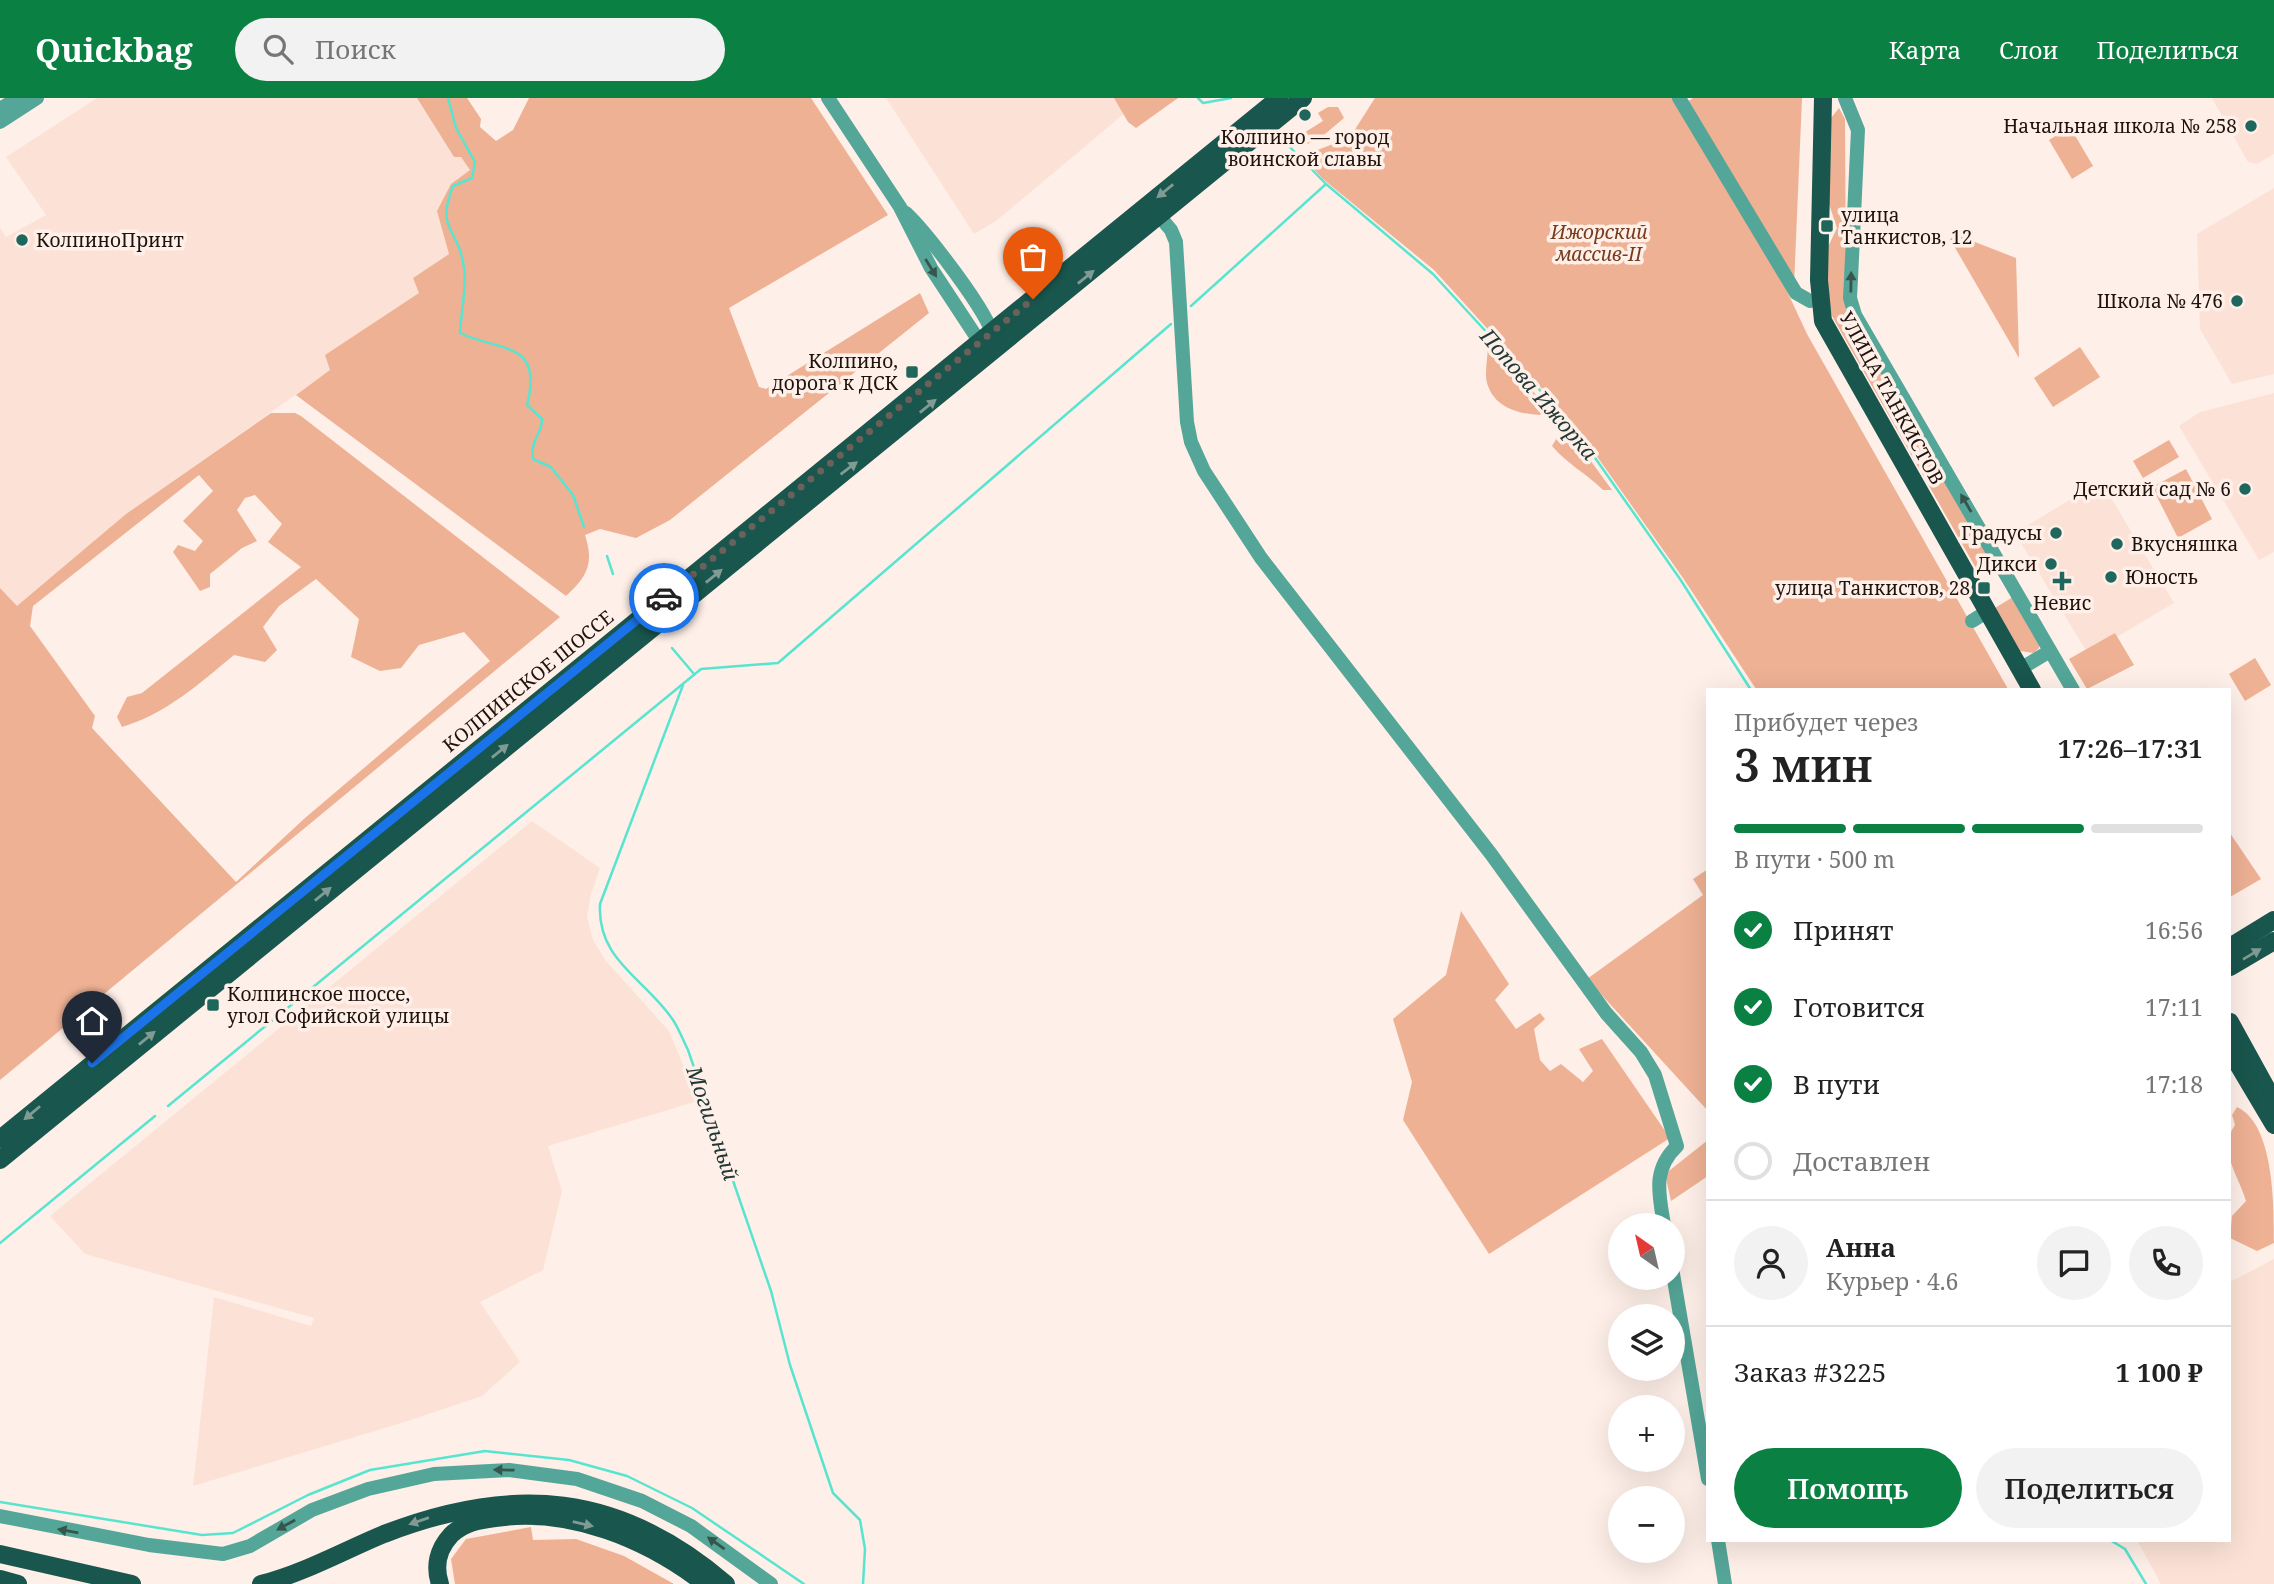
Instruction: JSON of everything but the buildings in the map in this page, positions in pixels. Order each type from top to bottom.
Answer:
[{"type":"main road","name":"КОЛПИНСКОЕ ШОССЕ","points":[[0,1139],[1279,98]]},
{"type":"main road","name":"КОЛПИНСКОЕ ШОССЕ","points":[[0,1160],[823,488],[996,352],[1303,98]]},
{"type":"main road","name":"УЛИЦА ТАНКИСТОВ","points":[[1813,98],[1810,301],[1814,323],[1976,619],[2030,688]]},
{"type":"main road","name":"УЛИЦА ТАНКИСТОВ","points":[[1823,98],[1819,280],[1824,321],[2016,671],[2021,688]]},
{"type":"main road","points":[[2231,946],[2274,920]]},
{"type":"main road","points":[[2231,966],[2274,941]]},
{"type":"main road","points":[[2231,1024],[2274,1102]]},
{"type":"main road","points":[[2231,1053],[2274,1125]]},
{"type":"main road","points":[[261,1584],[310,1568],[381,1536],[441,1514],[502,1503],[531,1502],[584,1510],[650,1532],[696,1560],[726,1584]]},
{"type":"main road","points":[[440,1584],[437,1562],[441,1548],[455,1531],[466,1524],[506,1517],[559,1519],[601,1528],[662,1554],[705,1584]]},
{"type":"main road","points":[[0,1554],[132,1584]]},
{"type":"main road","points":[[0,1579],[18,1584]]},
{"type":"street","points":[[0,109],[18,98]]},
{"type":"street","points":[[0,122],[37,98]]},
{"type":"street","points":[[828,98],[900,207],[931,268],[996,352]]},
{"type":"street","points":[[1679,98],[1796,293],[1810,301]]},
{"type":"street","points":[[1844,98],[1858,130],[1850,288],[1855,315],[2072,688]]},
{"type":"street","points":[[1160,217],[1171,230],[1176,242],[1187,422],[1196,455],[1261,558],[1490,854],[1606,1013],[1641,1052],[1655,1075],[1677,1146],[1660,1170],[1657,1185],[1662,1213]]},
{"type":"street","points":[[2016,671],[2050,651]]},
{"type":"street","points":[[2257,1073],[2274,1085]]},
{"type":"street","points":[[1676,1290],[1706,1467]]},
{"type":"street","points":[[0,1517],[149,1545],[223,1554],[250,1546],[313,1510],[368,1489],[434,1474],[509,1470],[577,1479],[642,1502],[691,1526],[771,1584]]},
{"type":"street","points":[[1718,1542],[1725,1584]]},
{"type":"shaded area","points":[[97,98],[417,98],[454,157],[461,157],[470,170],[451,184],[449,254],[413,278],[420,293],[325,355],[331,370],[126,514],[17,607],[0,588],[0,228],[6,237],[46,215],[6,157]]},
{"type":"shaded area","points":[[886,98],[1114,98],[1125,113],[996,221],[974,234]]},
{"type":"shaded area","name":"Начальная школа № 258","points":[[2212,98],[2274,98],[2274,154],[2257,164],[2248,162]]},
{"type":"shaded area","name":"Школа № 476","points":[[2274,188],[2274,374],[2232,384],[2200,329],[2197,234]]},
{"type":"shaded area","name":"Детский сад № 6","points":[[2274,393],[2274,552],[2259,560],[2179,426],[2200,412]]},
{"type":"shaded area","points":[[2101,481],[2174,603],[2088,654],[2015,533]]},
{"type":"shaded area","points":[[532,821],[600,868],[587,917],[593,940],[606,961],[669,1031],[698,1101],[548,1146],[562,1191],[543,1270],[480,1302],[520,1362],[482,1396],[193,1486],[214,1297],[311,1326],[314,1318],[85,1254],[50,1216]]},
{"type":"shaded area","points":[[2274,1259],[2274,1584],[2161,1584],[2138,1542],[2231,1542],[2231,1281]]},
{"type":"green space","points":[[417,98],[467,98],[481,119],[480,127],[496,141],[513,130],[529,98],[811,98],[888,215],[729,308],[759,387],[766,389],[920,293],[929,313],[670,520],[636,538],[600,529],[585,535],[589,554],[587,569],[580,582],[566,596],[296,395],[330,370],[325,355],[419,293],[413,278],[449,254],[437,211],[451,184],[470,170],[461,157],[454,157]]},
{"type":"green space","points":[[1114,98],[1178,98],[1136,128],[1128,122]]},
{"type":"green space","name":"Ижорский массив-II","points":[[1375,98],[1675,98],[1780,276],[1807,334],[2007,688],[1755,688],[1683,578],[1574,424],[1434,270],[1323,179],[1307,162],[1307,154],[1341,141],[1354,131]]},
{"type":"green space","points":[[1693,98],[1802,98],[1794,286],[1686,103]]},
{"type":"green space","points":[[1328,107],[1338,107],[1344,118],[1318,140],[1304,145],[1299,136],[1323,121],[1318,113]]},
{"type":"green space","points":[[1839,108],[1845,119],[1846,292],[1885,380],[1881,387],[1884,395],[1899,401],[1998,569],[1989,576],[1977,570],[1832,316],[1828,296],[1826,251],[1837,228],[1827,198],[1831,118]]},
{"type":"green space","points":[[2070,127],[2093,166],[2072,179],[2049,140]]},
{"type":"green space","points":[[1957,235],[2016,258],[2019,358],[1950,239]]},
{"type":"green space","points":[[1488,340],[1546,406],[1540,415],[1524,413],[1502,405],[1492,394],[1486,376]]},
{"type":"green space","points":[[2080,347],[2100,377],[2053,407],[2034,378]]},
{"type":"green space","points":[[271,413],[295,413],[560,617],[0,1080],[0,588],[17,606],[126,514]],"holes":[[[199,475],[213,491],[183,521],[203,541],[195,551],[178,545],[173,552],[200,591],[210,587],[210,574],[242,548],[257,541],[237,510],[245,498],[255,495],[282,524],[268,542],[301,567],[142,693],[127,697],[117,717],[122,727],[168,706],[234,655],[265,662],[277,650],[263,627],[279,606],[316,579],[359,619],[351,657],[380,671],[401,668],[419,645],[464,632],[490,661],[305,818],[236,882],[92,728],[95,716],[30,626],[33,606]]]},
{"type":"green space","points":[[1571,434],[1612,490],[1603,490],[1552,446],[1558,436]]},
{"type":"green space","points":[[2169,440],[2179,457],[2143,478],[2133,461]]},
{"type":"green space","points":[[2186,469],[2212,519],[2178,538],[2152,487]]},
{"type":"green space","points":[[2013,597],[2040,641],[2039,648],[2034,653],[2020,651],[1995,608]]},
{"type":"green space","points":[[2115,633],[2134,665],[2086,688],[2069,659]]},
{"type":"green space","points":[[2255,658],[2271,685],[2245,701],[2229,674]]},
{"type":"green space","points":[[2231,834],[2261,879],[2231,896]]},
{"type":"green space","points":[[1706,870],[1706,1109],[1587,979],[1703,895],[1693,879]]},
{"type":"green space","points":[[1461,911],[1509,984],[1495,1000],[1516,1029],[1540,1013],[1545,1019],[1534,1029],[1540,1060],[1550,1071],[1561,1064],[1583,1082],[1593,1071],[1579,1049],[1602,1039],[1670,1138],[1489,1254],[1403,1120],[1412,1082],[1393,1019],[1446,975]]},
{"type":"green space","points":[[2237,1107],[2249,1116],[2265,1147],[2269,1167],[2274,1243],[2257,1251],[2231,1238],[2232,1216],[2246,1201],[2231,1163],[2231,1132],[2235,1125],[2232,1115]]},
{"type":"green space","points":[[1706,1142],[1706,1177],[1671,1201],[1665,1174]]},
{"type":"green space","points":[[531,1527],[533,1540],[576,1539],[624,1556],[674,1584],[455,1584],[451,1559],[466,1539]]},
{"type":"waterway","name":"Могильный","points":[[448,98],[456,128],[475,162],[472,178],[453,186],[446,212],[447,221],[458,244],[465,275],[460,333],[503,347],[524,359],[529,369],[531,384],[527,405],[542,419],[533,447],[533,459],[551,467],[573,495],[584,527]]},
{"type":"waterway","name":"Попова Ижорка","points":[[1198,98],[1203,103],[1231,98]]},
{"type":"waterway","name":"Попова Ижорка","points":[[1282,139],[1326,184],[1433,274],[1572,425],[1680,579],[1750,688]]},
{"type":"waterway","points":[[1191,306],[1326,184]]},
{"type":"waterway","points":[[168,1106],[701,669],[778,663],[1171,324]]},
{"type":"waterway","points":[[607,556],[613,574]]},
{"type":"waterway","points":[[672,648],[694,674]]},
{"type":"waterway","name":"Могильный","points":[[683,685],[600,904],[601,924],[614,955],[662,1005],[675,1023],[688,1050],[771,1291],[790,1365],[833,1493],[860,1520],[865,1549],[863,1584]]},
{"type":"waterway","points":[[0,1243],[155,1116]]},
{"type":"waterway","points":[[0,1502],[202,1535],[233,1533],[308,1495],[370,1470],[485,1451],[569,1460],[627,1476],[692,1508],[804,1584]]},
{"type":"waterway","name":"Попова Ижорка","points":[[2113,1542],[2125,1549],[2146,1584]]},
{"type":"way so far","points":[[664,598],[1033,299]]},
{"type":"place","name":"Колпино — город воинской славы","points":[[1305,115]]},
{"type":"place","name":"Начальная школа № 258","points":[[2251,126]]},
{"type":"place","name":"улица Танкистов, 12","points":[[1827,226]]},
{"type":"place","name":"КолпиноПринт","points":[[22,240]]},
{"type":"place","name":"Школа № 476","points":[[2237,301]]},
{"type":"place","name":"Колпино, дорога к ДСК","points":[[912,372]]},
{"type":"place","name":"Детский сад № 6","points":[[2245,489]]},
{"type":"place","name":"Градусы","points":[[2056,533]]},
{"type":"place","name":"Вкусняшка","points":[[2117,544]]},
{"type":"place","name":"Дикси","points":[[2051,564]]},
{"type":"place","name":"Юность","points":[[2111,577]]},
{"type":"place","name":"Невис","points":[[2062,581]]},
{"type":"place","name":"улица Танкистов, 28","points":[[1984,588]]},
{"type":"place","name":"Колпинское шоссе, угол Софийской улицы","points":[[213,1005]]},
{"type":"route","points":[[92,1063],[664,598]]}]
